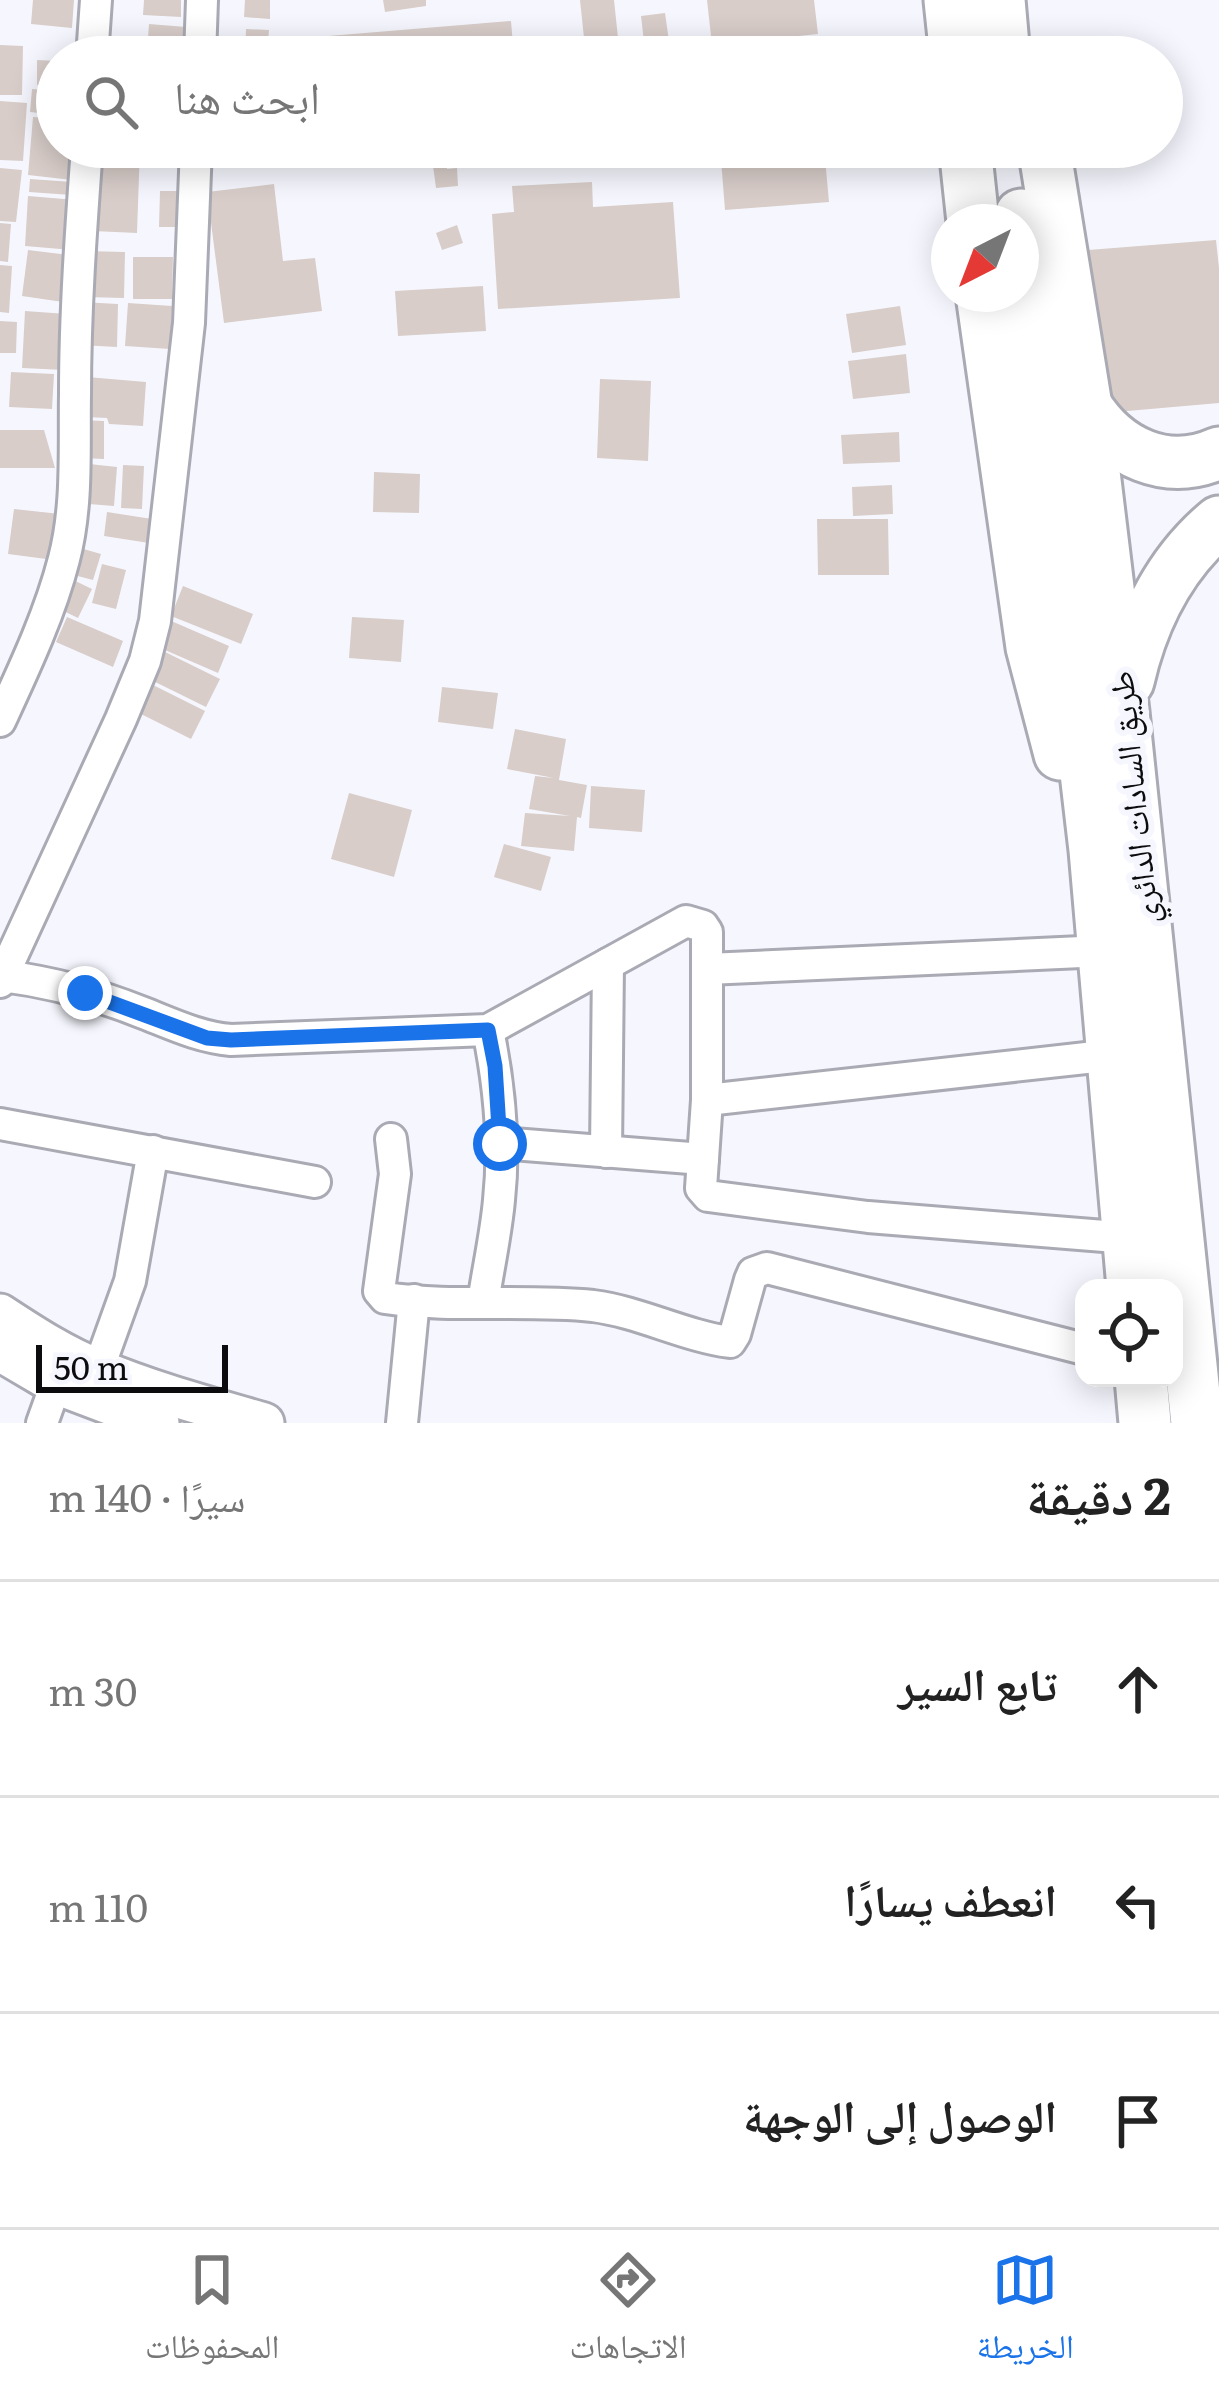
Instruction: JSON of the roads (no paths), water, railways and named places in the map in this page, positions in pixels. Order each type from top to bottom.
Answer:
[{"type":"highway","points":[[950,0],[954,36]]},
{"type":"highway","points":[[999,0],[1002,36]]},
{"type":"highway","points":[[1029,0],[1033,36]]},
{"type":"highway","points":[[967,168],[971,204]]},
{"type":"highway","name":"طريق السادات الدائري","points":[[1031,168],[1131,1263]]},
{"type":"highway","name":"طريق السادات الدائري","points":[[1032,168],[1086,406],[1197,1423]]},
{"type":"highway","points":[[984,312],[1031,647],[1052,732],[1095,850]]},
{"type":"highway","points":[[1086,406],[1115,441],[1149,459],[1185,464],[1219,453]]},
{"type":"highway","points":[[1123,712],[1136,649],[1155,604],[1179,563],[1219,522]]},
{"type":"highway","points":[[1142,1387],[1145,1423]]},
{"type":"street","points":[[93,36],[96,0]]},
{"type":"street","points":[[201,36],[202,0]]},
{"type":"street","points":[[0,721],[48,607],[70,529],[85,168]]},
{"type":"street","points":[[195,168],[189,323],[155,621],[122,719],[2,979],[46,982],[85,993],[207,1038],[488,1030],[686,921],[707,932],[707,1100],[701,1188],[708,1196],[868,1216],[1131,1263]]},
{"type":"street","points":[[707,969],[1104,951]]},
{"type":"street","points":[[606,1152],[608,964]]},
{"type":"street","points":[[483,1303],[499,1203],[500,1144],[488,1030]]},
{"type":"street","points":[[707,1100],[1113,1055]]},
{"type":"street","points":[[0,1124],[315,1182]]},
{"type":"street","points":[[391,1139],[395,1174],[380,1291],[385,1298],[600,1307],[730,1342],[753,1273],[767,1268],[1075,1347]]},
{"type":"street","points":[[500,1144],[703,1159]]},
{"type":"street","points":[[98,1370],[130,1281],[153,1151]]},
{"type":"street","points":[[402,1423],[414,1300]]},
{"type":"street","points":[[0,1314],[98,1370],[264,1423]]},
{"type":"street","points":[[0,1351],[56,1384],[159,1423]]},
{"type":"street","points":[[42,1423],[56,1384]]}]
